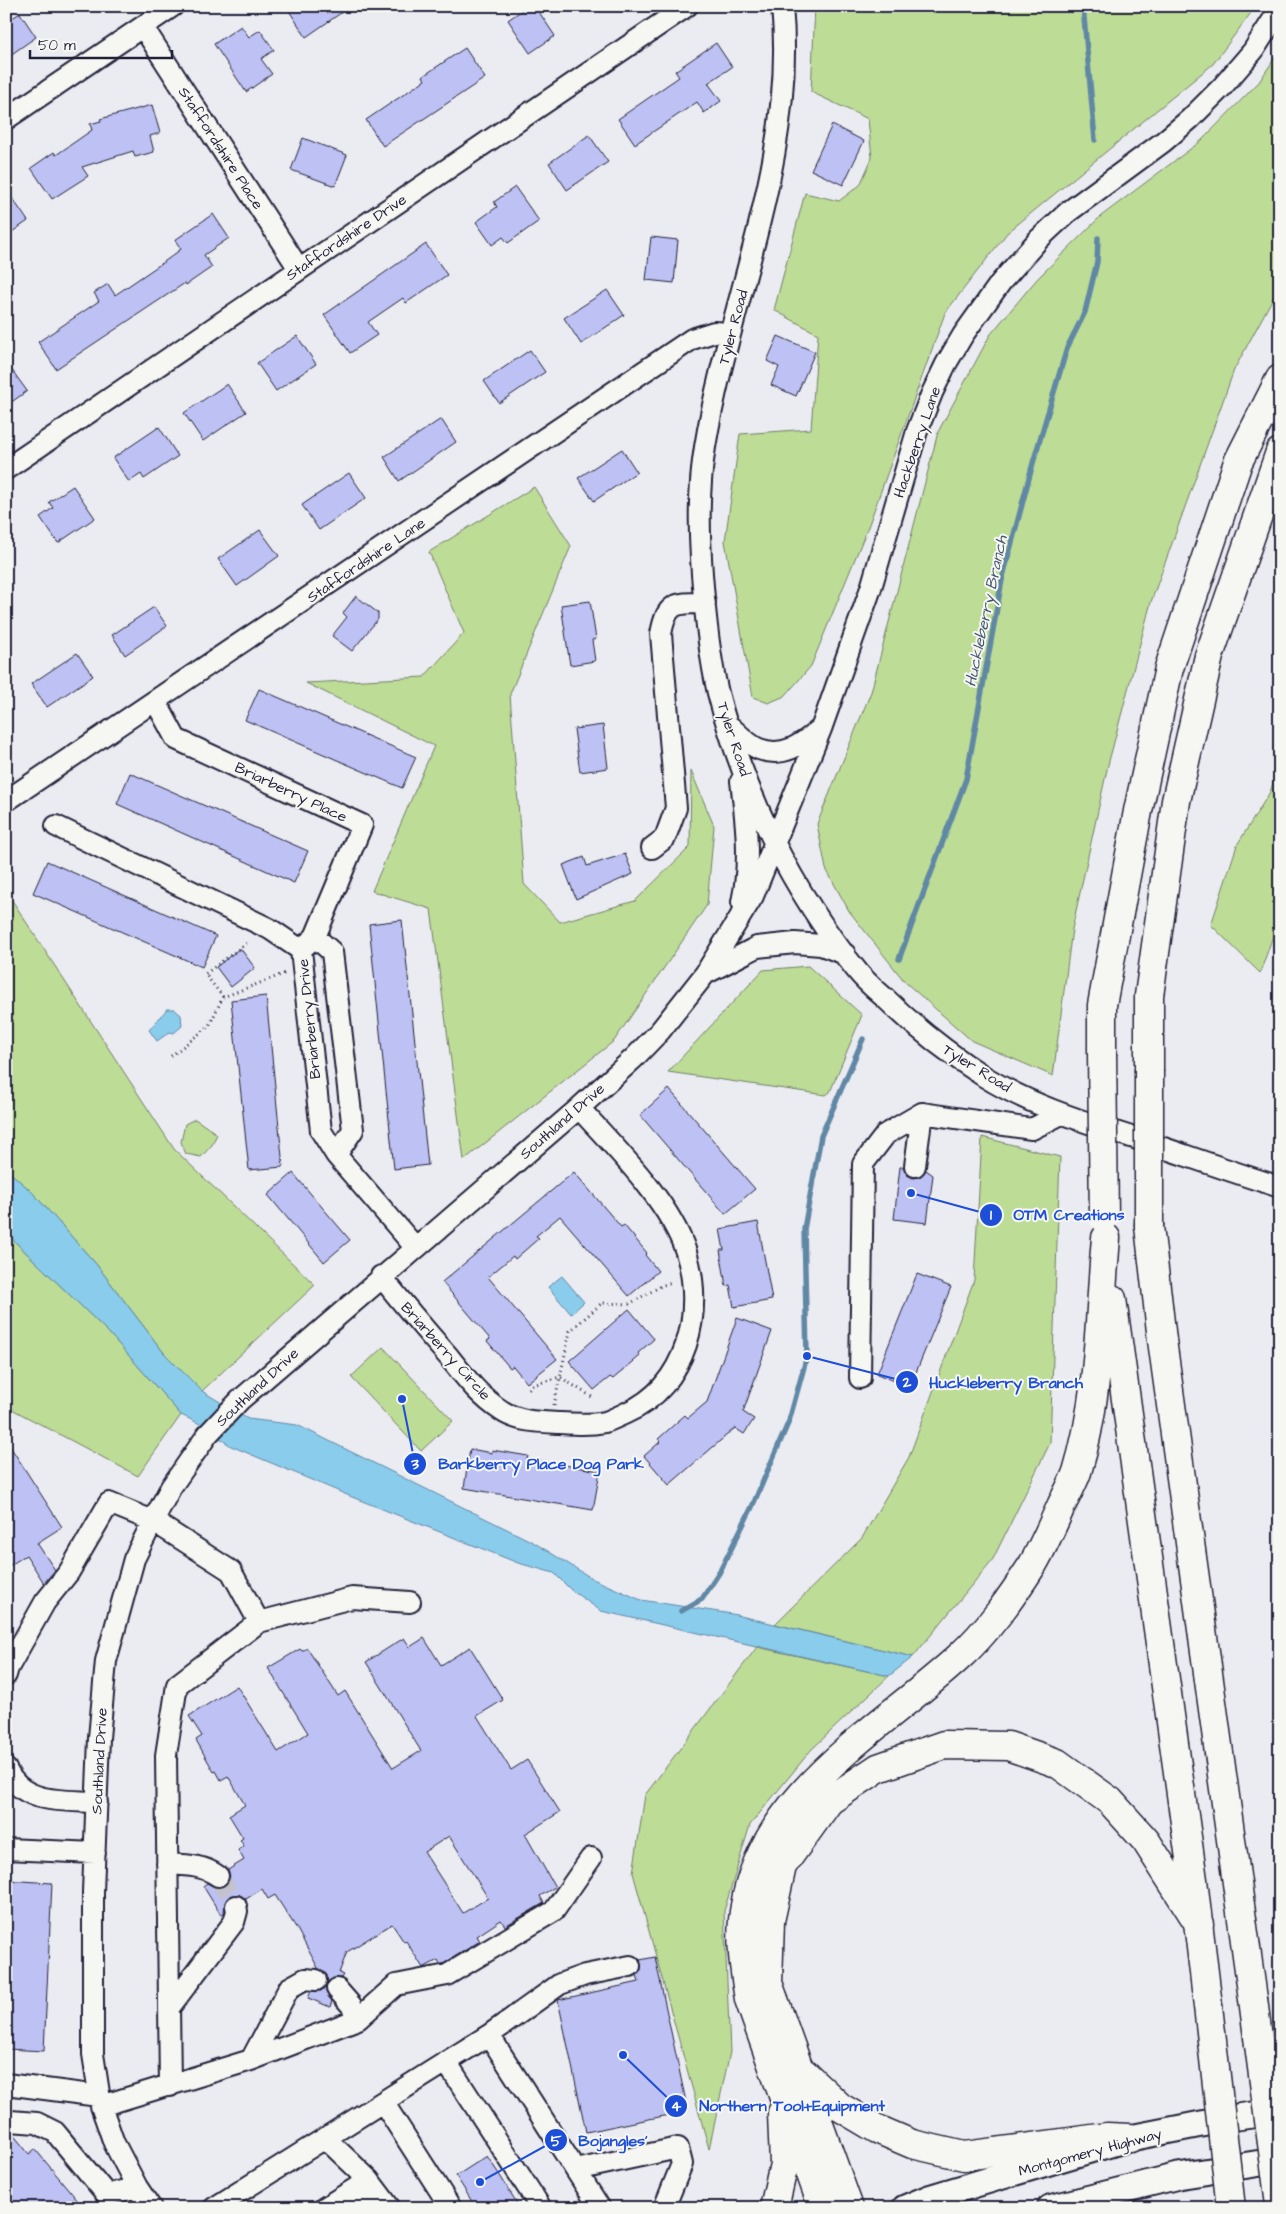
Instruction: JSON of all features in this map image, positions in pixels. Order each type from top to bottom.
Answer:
[{"type":"highway","points":[[1231,2208],[1199,1924],[1111,1292],[1105,1228],[1102,1005],[1138,812],[1169,668],[1238,462],[1280,379]]},
{"type":"highway","points":[[1280,452],[1209,656],[1176,801],[1149,996],[1150,1226],[1164,1349],[1280,2204]]},
{"type":"highway","points":[[849,2208],[790,2077],[749,1999],[742,1933],[745,1905],[752,1878],[766,1846],[796,1800],[821,1774],[958,1658],[988,1628],[1034,1562],[1076,1474],[1083,1450],[1093,1393],[1105,1228]]},
{"type":"highway","points":[[824,2208],[768,1983],[770,1921],[782,1866],[829,1801],[878,1768],[944,1745],[1008,1746],[1057,1762],[1110,1801],[1146,1840],[1199,1924]]},
{"type":"highway","points":[[790,2077],[877,2129],[912,2144],[964,2156],[1107,2137],[1130,2138]]},
{"type":"highway","points":[[774,2208],[784,2164],[790,2077]]},
{"type":"main road","name":"Montgomery Highway","points":[[905,2208],[929,2198],[1130,2138],[1237,2117],[1280,2111]]},
{"type":"main road","points":[[1050,2208],[1178,2176],[1280,2160]]},
{"type":"street","points":[[6,119],[173,6]]},
{"type":"street","name":"Staffordshire Drive","points":[[6,469],[687,6]]},
{"type":"street","name":"Tyler Road","points":[[782,6],[785,33],[785,73],[780,125],[766,195],[713,404],[700,481],[699,528],[704,603],[718,690],[739,762],[774,843],[798,889],[860,974],[924,1034],[989,1079],[1061,1114],[1279,1183]]},
{"type":"street","name":"Hackberry Lane","points":[[774,843],[821,729],[871,588],[920,423],[932,392],[963,335],[1001,282],[1040,239],[1068,212],[1163,142],[1222,88],[1253,51],[1280,9]]},
{"type":"street","name":"Staffordshire Place","points":[[143,26],[299,269]]},
{"type":"street","name":"Staffordshire Lane","points":[[6,801],[156,702],[692,339],[714,332],[730,333]]},
{"type":"street","points":[[652,848],[665,838],[676,808],[661,634],[663,624],[673,606],[680,603],[704,603]]},
{"type":"street","name":"Briarberry Place","points":[[156,702],[176,740],[362,825],[306,951]]},
{"type":"street","points":[[728,725],[758,749],[781,751],[798,747],[821,729]]},
{"type":"street","points":[[738,921],[746,886],[747,851],[739,762]]},
{"type":"street","points":[[56,826],[270,929],[306,951]]},
{"type":"street","name":"Southland Drive","points":[[151,2208],[137,2187],[114,2143],[100,2101],[93,2054],[95,1853],[99,1738],[106,1661],[134,1559],[171,1487],[208,1434],[240,1400],[381,1276],[579,1108],[660,1031],[705,974],[738,921],[753,896],[774,843]]},
{"type":"street","points":[[705,974],[757,947],[795,943],[812,944],[821,945],[845,954]]},
{"type":"street","name":"Briarberry Drive","points":[[336,1155],[353,1130],[332,952],[306,951],[321,1132],[336,1155],[415,1247]]},
{"type":"street","name":"Briarberry Circle","points":[[381,1276],[480,1394],[503,1412],[523,1420],[550,1423],[583,1424],[607,1422],[634,1410],[654,1396],[669,1380],[688,1342],[692,1324],[694,1301],[692,1279],[686,1252],[676,1228],[660,1202],[579,1108]]},
{"type":"street","points":[[860,1378],[864,1164],[886,1134],[922,1112],[1032,1129],[1061,1114]]},
{"type":"street","points":[[915,1166],[922,1112]]},
{"type":"street","points":[[6,1675],[8,1668],[45,1602],[68,1572],[109,1503],[153,1521],[231,1571],[259,1622]]},
{"type":"street","points":[[170,2086],[166,1755],[177,1685],[259,1622],[352,1598],[410,1602]]},
{"type":"street","points":[[6,1769],[10,1777],[25,1792],[46,1800],[97,1802]]},
{"type":"street","points":[[6,1849],[95,1853]]},
{"type":"street","points":[[6,2084],[100,2101],[170,2086],[251,2060],[358,2019],[396,1985],[447,1975],[554,1912],[592,1858]]},
{"type":"street","points":[[167,1864],[194,1865],[209,1869],[218,1876]]},
{"type":"street","points":[[169,2008],[234,1922],[237,1911],[236,1906]]},
{"type":"street","points":[[214,2208],[239,2201],[325,2138],[447,2063],[560,1984],[584,1975],[630,1966]]},
{"type":"street","points":[[251,2060],[289,1988],[305,1980],[316,1980]]},
{"type":"street","points":[[337,1989],[351,2005],[358,2019]]},
{"type":"street","points":[[489,2035],[600,2208]]},
{"type":"street","points":[[447,2063],[540,2208]]},
{"type":"street","points":[[471,2101],[481,2134],[528,2208]]},
{"type":"street","points":[[382,2102],[448,2203],[452,2198],[462,2208]]},
{"type":"street","points":[[10,2121],[37,2123],[55,2132],[107,2195],[137,2187]]},
{"type":"street","points":[[325,2138],[363,2184],[390,2208]]},
{"type":"street","points":[[576,2170],[678,2148],[682,2164],[664,2208]]},
{"type":"street","points":[[324,2208],[363,2184]]},
{"type":"street","points":[[363,2184],[370,2208]]},
{"type":"path","points":[[223,997],[205,974],[247,943]]},
{"type":"path","points":[[170,1056],[209,1026],[223,997],[306,951]]},
{"type":"path","points":[[550,1423],[570,1330],[602,1303],[630,1304],[663,1286],[692,1279]]},
{"type":"path","points":[[529,1389],[533,1385],[560,1376]]},
{"type":"path","points":[[560,1376],[592,1397]]},
{"type":"green space","points":[[815,6],[1256,6],[1213,64],[1007,233],[945,313],[868,527],[811,666],[785,696],[768,703],[753,697],[725,541],[740,434],[811,429],[818,334],[774,310],[805,193],[839,201],[860,185],[872,158],[868,119],[811,92]]},
{"type":"green space","points":[[1280,50],[1280,285],[1234,370],[1151,602],[1108,765],[1072,929],[1053,1076],[972,1041],[905,982],[849,911],[826,869],[817,824],[871,692],[938,432],[990,335],[1037,279],[1101,216],[1201,141],[1259,82]]},
{"type":"green space","points":[[534,487],[571,546],[510,694],[524,884],[560,922],[635,901],[690,847],[691,771],[714,826],[707,905],[614,1041],[464,1160],[431,909],[372,891],[434,746],[306,683],[424,677],[464,633],[429,552]]},
{"type":"green space","points":[[1280,762],[1280,916],[1260,973],[1211,925],[1237,845],[1270,792]]},
{"type":"green space","points":[[6,891],[174,1149],[315,1285],[202,1391],[164,1353],[96,1264],[32,1192],[6,1169]]},
{"type":"green space","points":[[808,966],[862,1015],[830,1092],[826,1095],[668,1072],[763,970]]},
{"type":"green space","points":[[195,1119],[217,1134],[212,1145],[201,1157],[186,1154],[181,1142],[185,1124]]},
{"type":"green space","points":[[982,1137],[1060,1157],[1050,1443],[993,1559],[913,1657],[775,1624],[862,1538],[909,1457],[974,1280]]},
{"type":"green space","points":[[6,1233],[108,1332],[181,1415],[138,1476],[6,1406]]},
{"type":"green space","points":[[383,1347],[453,1421],[421,1451],[351,1377]]},
{"type":"green space","points":[[757,1647],[889,1676],[811,1750],[750,1825],[724,1911],[730,2052],[709,2149],[633,1873],[645,1795]]},
{"type":"water","points":[[167,1009],[174,1009],[181,1015],[182,1026],[174,1033],[170,1032],[157,1041],[149,1030]]},
{"type":"water","points":[[6,1169],[32,1192],[96,1264],[164,1353],[202,1391],[248,1419],[297,1425],[533,1542],[593,1579],[641,1600],[732,1614],[913,1657],[889,1676],[601,1611],[571,1590],[554,1573],[518,1563],[352,1497],[231,1446],[198,1423],[181,1415],[108,1332],[6,1233]]},
{"type":"water","points":[[562,1276],[584,1302],[571,1314],[548,1287]]},
{"type":"building","points":[[286,6],[351,6],[306,37]]},
{"type":"building","points":[[528,6],[535,6],[555,36],[530,53],[508,20]]},
{"type":"building","points":[[20,13],[36,37],[6,58],[6,22]]},
{"type":"building","points":[[241,26],[249,37],[260,30],[274,50],[261,59],[272,74],[246,92],[214,44]]},
{"type":"building","points":[[716,43],[732,67],[708,83],[721,101],[704,113],[697,102],[635,144],[618,119],[679,77],[675,71]]},
{"type":"building","points":[[465,48],[485,78],[383,146],[366,120],[425,80],[423,76]]},
{"type":"building","points":[[152,105],[160,133],[150,136],[154,152],[135,157],[133,151],[82,167],[88,176],[52,199],[31,168],[54,152],[56,155],[92,130],[90,124],[101,121],[100,119]]},
{"type":"building","points":[[832,125],[864,141],[843,185],[811,170]]},
{"type":"building","points":[[589,135],[608,162],[567,190],[549,163]]},
{"type":"building","points":[[303,138],[347,155],[335,186],[291,170]]},
{"type":"building","points":[[515,187],[539,221],[508,243],[503,237],[492,245],[476,222],[497,207],[494,202]]},
{"type":"building","points":[[6,189],[28,221],[6,236]]},
{"type":"building","points":[[213,214],[229,238],[204,255],[212,267],[56,369],[38,342],[99,301],[94,293],[108,284],[115,295],[168,259],[181,249],[175,240]]},
{"type":"building","points":[[651,237],[678,240],[674,283],[646,280]]},
{"type":"building","points":[[426,244],[447,275],[406,303],[403,298],[368,322],[377,335],[350,353],[324,315]]},
{"type":"building","points":[[607,290],[624,315],[581,344],[564,318]]},
{"type":"building","points":[[297,336],[316,364],[276,391],[257,363]]},
{"type":"building","points":[[778,336],[815,352],[796,396],[771,385],[779,367],[767,361]]},
{"type":"building","points":[[530,350],[545,372],[499,403],[484,381]]},
{"type":"building","points":[[6,362],[27,391],[6,406]]},
{"type":"building","points":[[227,384],[246,412],[203,441],[184,413]]},
{"type":"building","points":[[441,419],[456,442],[399,481],[384,457]]},
{"type":"building","points":[[159,427],[178,456],[144,479],[141,474],[129,482],[113,458]]},
{"type":"building","points":[[622,449],[637,472],[594,501],[578,478]]},
{"type":"building","points":[[349,473],[366,498],[319,530],[302,505]]},
{"type":"building","points":[[73,486],[95,518],[58,543],[40,517],[53,508],[49,502]]},
{"type":"building","points":[[260,530],[279,556],[237,586],[218,559]]},
{"type":"building","points":[[356,596],[378,613],[378,619],[352,651],[332,636],[347,617],[343,613]]},
{"type":"building","points":[[590,601],[596,639],[592,640],[595,661],[570,665],[561,605]]},
{"type":"building","points":[[154,607],[167,626],[125,655],[112,635]]},
{"type":"building","points":[[77,653],[93,676],[47,707],[31,684]]},
{"type":"building","points":[[259,689],[416,757],[402,788],[245,720]]},
{"type":"building","points":[[603,725],[608,768],[580,772],[574,729]]},
{"type":"building","points":[[130,773],[308,851],[294,883],[117,804]]},
{"type":"building","points":[[625,854],[633,874],[576,899],[563,865],[584,857],[587,866]]},
{"type":"building","points":[[47,861],[216,936],[202,967],[33,893]]},
{"type":"building","points":[[402,920],[428,1165],[394,1169],[369,924]]},
{"type":"building","points":[[240,948],[255,968],[231,987],[216,967]]},
{"type":"building","points":[[266,996],[283,1167],[249,1170],[231,1000]]},
{"type":"building","points":[[669,1089],[755,1189],[725,1214],[640,1115]]},
{"type":"building","points":[[900,1167],[904,1167],[907,1175],[913,1178],[920,1177],[926,1170],[933,1175],[927,1223],[894,1219]]},
{"type":"building","points":[[574,1172],[621,1227],[624,1225],[647,1253],[645,1255],[658,1271],[629,1296],[560,1216],[536,1236],[539,1238],[515,1259],[513,1256],[488,1277],[557,1359],[527,1383],[513,1366],[510,1368],[487,1341],[490,1339],[442,1282]]},
{"type":"building","points":[[293,1173],[350,1240],[324,1262],[268,1195]]},
{"type":"building","points":[[758,1222],[772,1300],[734,1307],[730,1285],[726,1286],[720,1250],[724,1250],[720,1229]]},
{"type":"building","points":[[917,1274],[951,1287],[910,1387],[877,1374]]},
{"type":"building","points":[[629,1309],[654,1339],[638,1353],[640,1356],[613,1379],[610,1377],[594,1390],[569,1361]]},
{"type":"building","points":[[737,1318],[772,1331],[743,1412],[754,1419],[744,1434],[735,1428],[669,1485],[644,1456],[661,1441],[658,1439],[685,1415],[688,1418],[707,1402]]},
{"type":"building","points":[[6,1440],[62,1527],[37,1543],[55,1570],[44,1583],[26,1555],[6,1568]]},
{"type":"building","points":[[470,1449],[492,1453],[492,1450],[528,1456],[527,1459],[600,1471],[593,1510],[464,1488]]},
{"type":"building","points":[[404,1638],[410,1647],[424,1638],[441,1665],[470,1647],[503,1700],[477,1716],[511,1770],[527,1760],[560,1812],[525,1834],[555,1887],[540,1896],[544,1903],[505,1926],[501,1920],[477,1936],[480,1941],[443,1964],[440,1964],[438,1960],[423,1968],[406,1941],[404,1942],[392,1924],[347,1952],[339,1973],[343,1975],[341,1978],[334,1978],[327,1983],[327,1975],[318,1968],[297,1929],[275,1895],[268,1899],[262,1889],[246,1899],[240,1895],[233,1895],[225,1902],[224,1913],[221,1915],[203,1886],[207,1883],[217,1888],[224,1886],[230,1877],[228,1870],[244,1860],[238,1850],[244,1846],[240,1840],[243,1838],[229,1815],[245,1805],[228,1776],[221,1780],[216,1771],[214,1772],[196,1740],[202,1736],[189,1716],[237,1686],[278,1752],[308,1733],[268,1668],[300,1649],[302,1651],[307,1648],[338,1696],[345,1691],[393,1768],[421,1751],[366,1662]],"holes":[[[449,1836],[488,1898],[463,1913],[424,1852]]]},
{"type":"building","points":[[6,1880],[52,1883],[44,2051],[6,2049]]},
{"type":"building","points":[[655,1957],[688,2111],[586,2132],[558,2000],[639,1982],[637,1975],[641,1969],[640,1960]]},
{"type":"building","points":[[326,1987],[326,1992],[332,2001],[330,2007],[308,1998],[311,1991],[321,1991]]},
{"type":"building","points":[[6,2132],[12,2133],[29,2154],[35,2149],[84,2208],[6,2208]]},
{"type":"building","points":[[487,2156],[520,2208],[476,2208],[456,2176]]},
{"type":"waterway","name":"Huckleberry Branch","points":[[1083,6],[1095,140]]},
{"type":"waterway","name":"Huckleberry Branch","points":[[899,959],[966,779],[1002,580],[1033,463],[1067,348],[1085,312],[1097,262],[1098,238]]},
{"type":"waterway","name":"Huckleberry Branch","points":[[681,1611],[702,1599],[719,1573],[752,1507],[789,1421],[807,1356],[804,1229],[821,1136],[863,1039]]},
{"type":"tunnel","points":[[218,1876],[236,1906]]},
{"type":"place","name":"OTM Creations","points":[[911,1193]]},
{"type":"place","name":"Huckleberry Branch","points":[[807,1356]]},
{"type":"place","name":"Barkberry Place Dog Park","points":[[402,1399]]},
{"type":"place","name":"Northern Tool+Equipment","points":[[623,2055]]},
{"type":"place","name":"Bojangles'","points":[[480,2182]]}]
